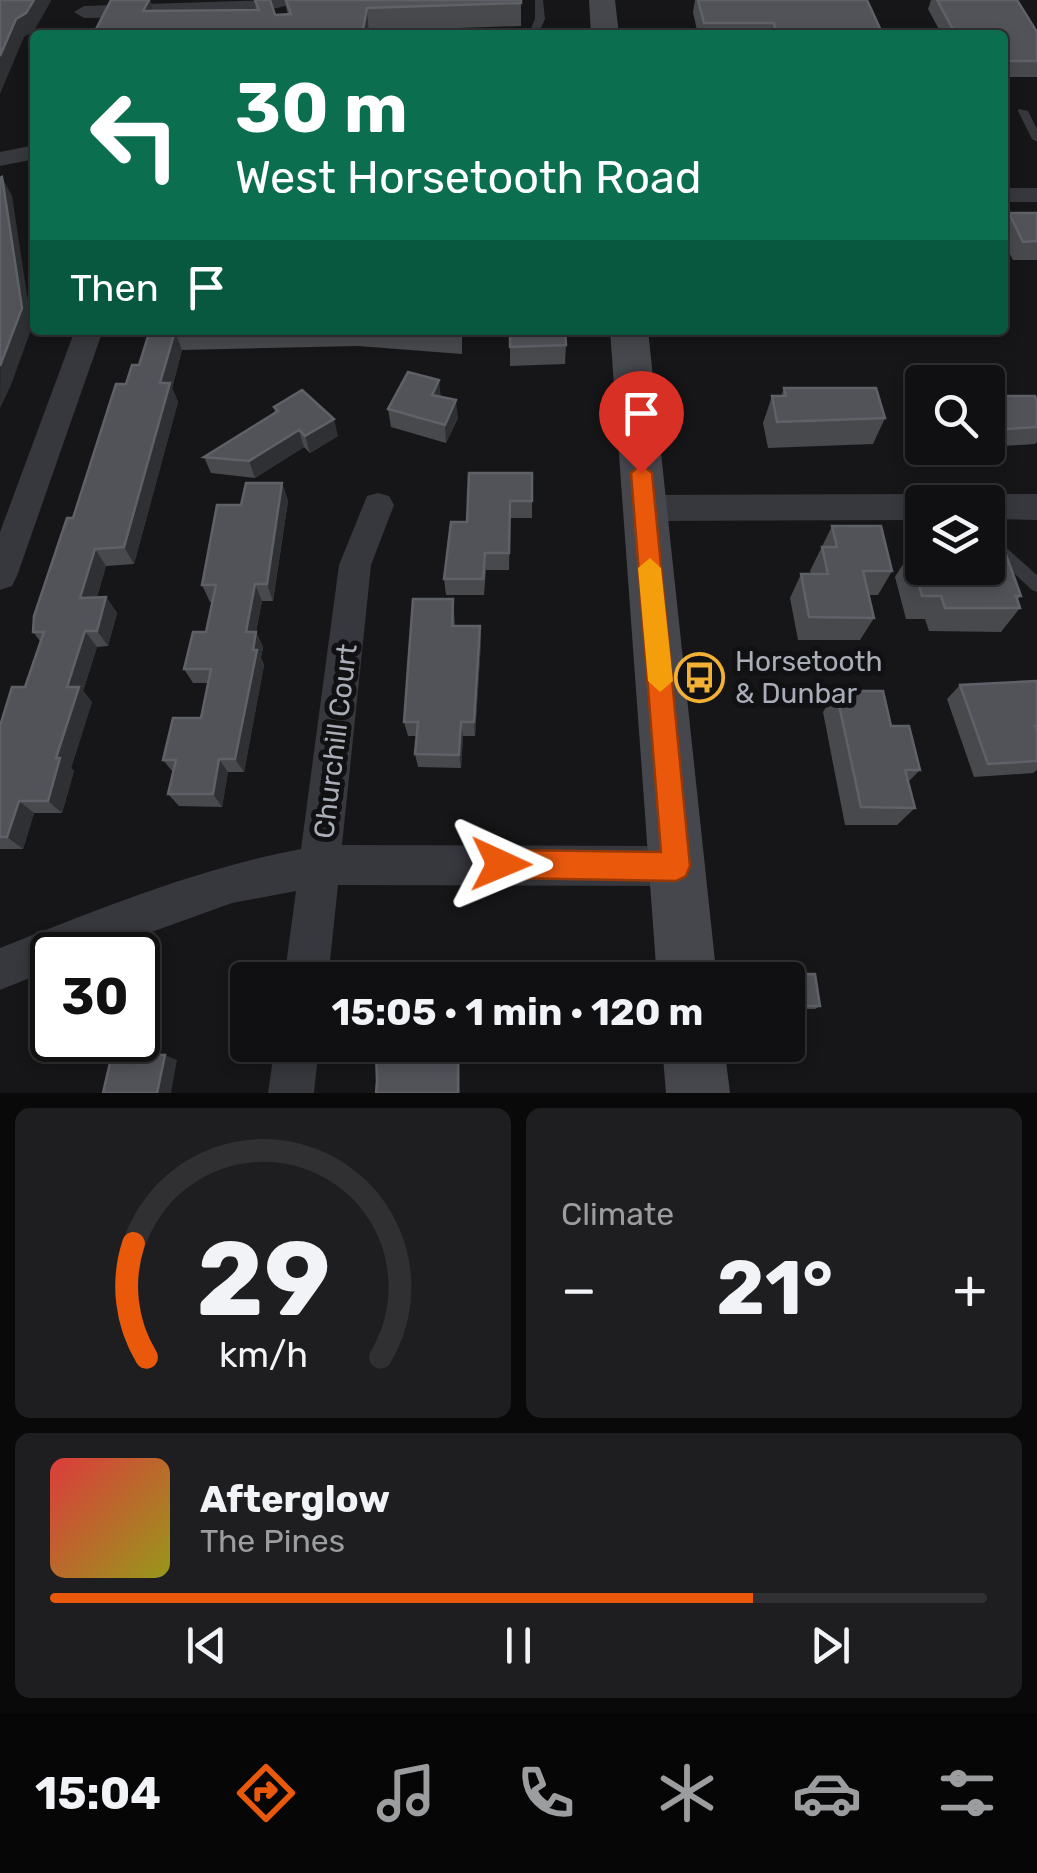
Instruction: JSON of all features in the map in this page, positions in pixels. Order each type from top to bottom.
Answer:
[{"type":"main road","points":[[602,0],[604,30]]},
{"type":"main road","points":[[628,335],[685,962]]},
{"type":"main road","points":[[695,1062],[698,1093]]},
{"type":"street","points":[[75,30],[88,6],[242,5],[277,9],[300,0]]},
{"type":"street","points":[[0,160],[30,153]]},
{"type":"street","points":[[1008,195],[1037,195]]},
{"type":"street","points":[[0,576],[87,335]]},
{"type":"street","name":"Churchill Court","points":[[308,962],[355,565],[378,505]]},
{"type":"street","points":[[1005,508],[1037,507]]},
{"type":"street","points":[[644,508],[905,508]]},
{"type":"street","points":[[0,969],[154,908],[232,883],[320,866],[386,862],[676,866]]},
{"type":"street","points":[[291,1093],[295,1062]]},
{"type":"lane","points":[[535,30],[540,19],[538,0]]},
{"type":"lane","points":[[1024,110],[1037,139]]},
{"type":"lane","points":[[1005,556],[1037,585]]},
{"type":"building","points":[[0,0],[34,0],[26,13],[16,19],[0,56]]},
{"type":"building","points":[[111,0],[149,0],[143,11],[259,10],[255,0],[270,0],[275,15],[291,14],[286,0],[521,0],[367,8],[363,30],[96,30]]},
{"type":"building","points":[[698,0],[867,0],[881,30],[775,29],[774,23],[704,23]]},
{"type":"building","points":[[937,0],[1017,0],[1037,32],[1037,61],[1008,61],[1008,30],[953,30]]},
{"type":"building","points":[[0,178],[22,308],[0,366]]},
{"type":"building","points":[[1009,213],[1037,213],[1037,241],[1023,242]]},
{"type":"building","points":[[148,335],[174,335],[160,383],[170,383],[124,547],[95,549],[80,598],[106,597],[97,631],[85,631],[67,687],[79,687],[56,758],[60,758],[48,801],[19,801],[7,837],[0,837],[0,726],[12,687],[25,687],[44,632],[33,632],[34,616],[67,518],[73,518],[116,384],[126,384],[132,365],[139,365]]},
{"type":"building","points":[[510,335],[565,335],[566,345],[510,347]]},
{"type":"building","points":[[408,372],[439,380],[432,395],[456,400],[445,425],[388,409]]},
{"type":"building","points":[[784,388],[876,388],[885,418],[777,422],[772,396],[786,396]]},
{"type":"building","points":[[302,390],[334,419],[305,436],[299,430],[249,461],[204,457],[278,411],[274,407]]},
{"type":"building","points":[[1005,396],[1035,396],[1037,427],[1005,429]]},
{"type":"building","points":[[469,473],[532,473],[532,501],[510,501],[509,553],[485,553],[483,579],[444,579],[451,522],[467,522]]},
{"type":"building","points":[[246,483],[282,483],[267,584],[255,584],[246,632],[256,632],[253,650],[257,650],[235,759],[219,759],[213,794],[168,794],[176,760],[163,760],[173,718],[201,718],[211,669],[184,669],[193,632],[206,632],[216,585],[202,585],[217,505],[241,505]]},
{"type":"building","points":[[832,526],[881,526],[892,571],[863,571],[874,618],[809,617],[801,574],[828,574],[822,547],[837,547]]},
{"type":"building","points":[[1005,552],[1021,596],[1016,596],[1020,608],[945,608],[941,596],[922,596],[919,585],[1005,585]]},
{"type":"building","points":[[413,599],[453,599],[452,626],[480,626],[474,722],[461,722],[459,755],[415,754],[418,722],[404,722]]},
{"type":"building","points":[[1037,681],[1037,761],[988,764],[960,685]]},
{"type":"building","points":[[836,691],[883,691],[891,726],[909,726],[920,770],[905,770],[915,808],[861,807]]},
{"type":"building","points":[[805,974],[815,974],[820,1006],[805,1006]]},
{"type":"building","points":[[160,1055],[165,1055],[157,1093],[103,1093],[110,1062],[160,1062]]},
{"type":"building","points":[[376,1062],[458,1062],[458,1093],[376,1093]]},
{"type":"slow traffic","points":[[650,568],[660,681]]},
{"type":"place","name":"Horsetooth & Dunbar","points":[[700,677]]},
{"type":"route","points":[[501,864],[676,866],[641,473]]}]
